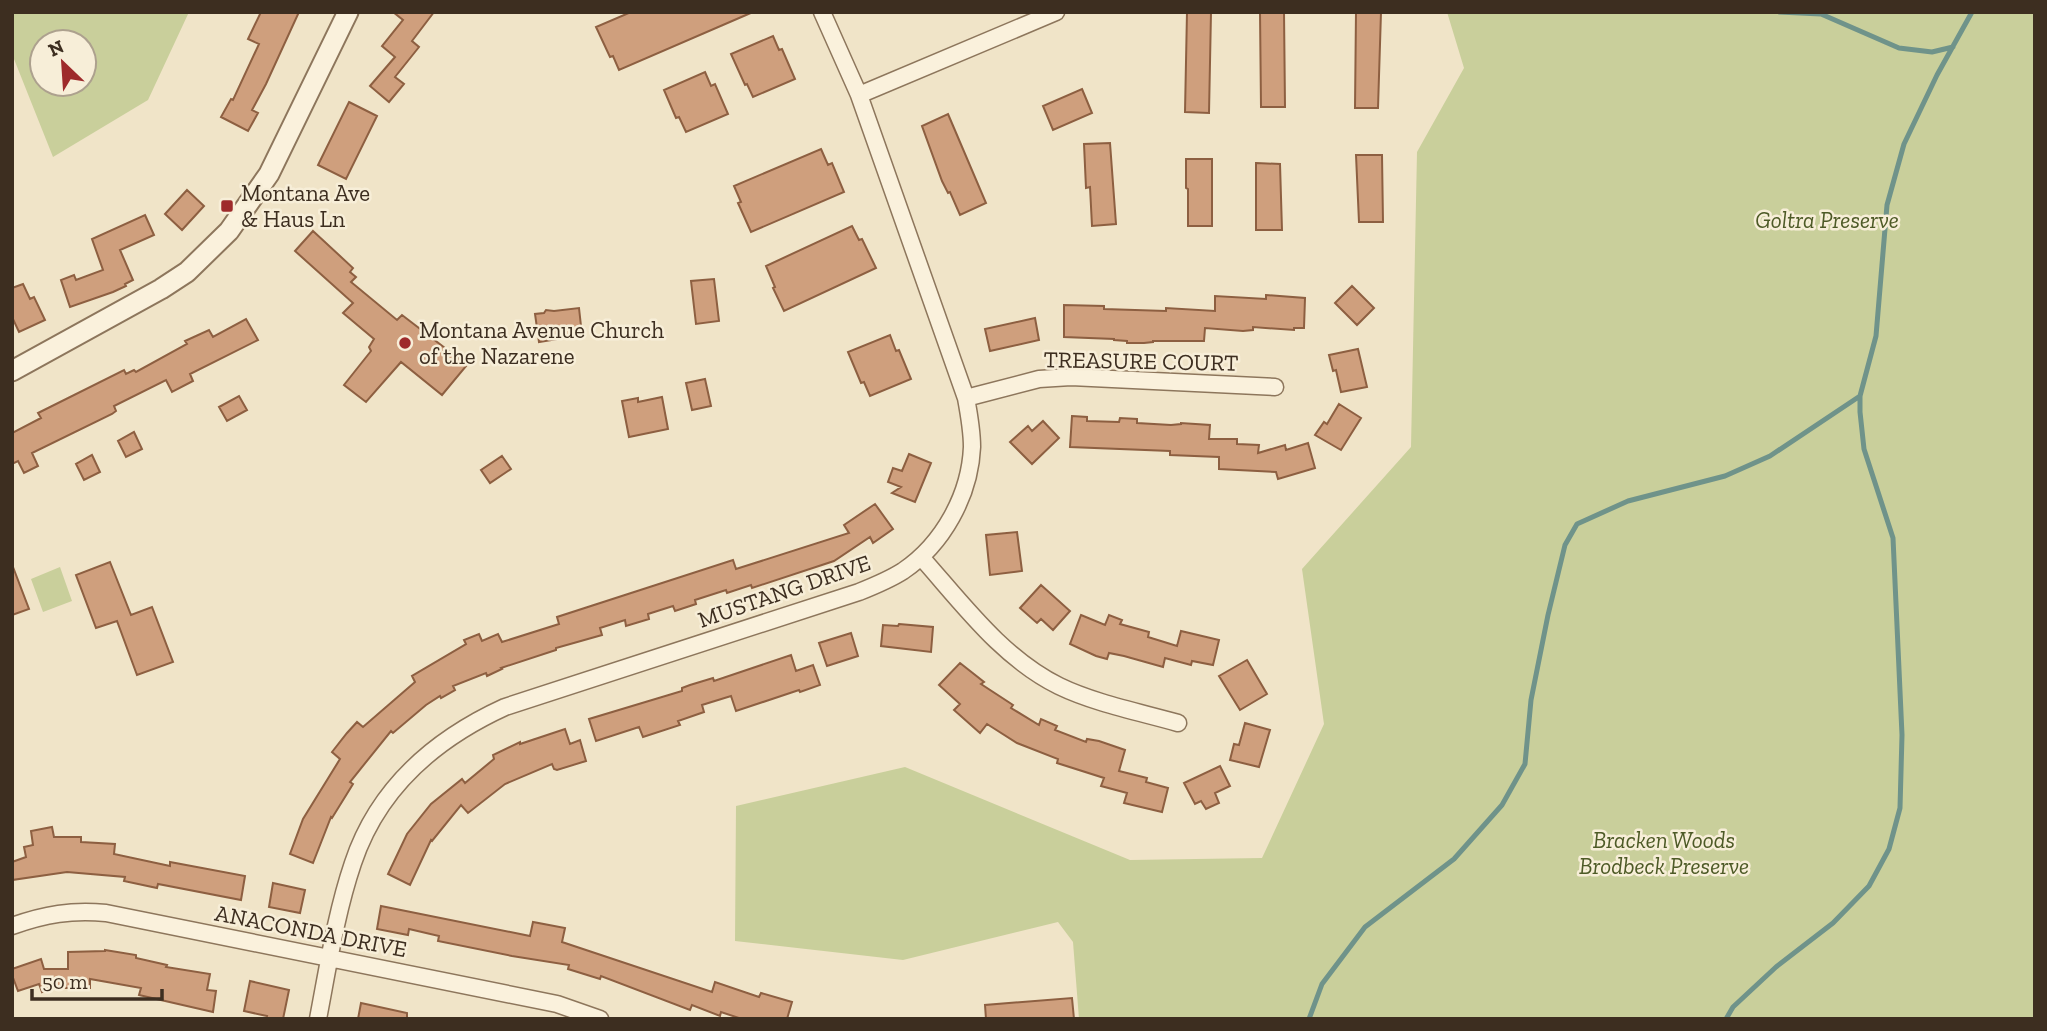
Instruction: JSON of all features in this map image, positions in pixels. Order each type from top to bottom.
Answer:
[{"type":"street","points":[[12,371],[161,289],[187,272],[229,231],[269,174],[348,12]]},
{"type":"street","name":"MUSTANG DRIVE","points":[[318,1019],[342,901],[353,862],[366,833],[401,780],[449,737],[505,707],[885,582],[921,557],[938,539],[952,518],[969,472],[972,447],[966,398],[859,95],[822,12]]},
{"type":"street","points":[[859,95],[1056,12]]},
{"type":"street","name":"TREASURE COURT","points":[[966,398],[1039,379],[1071,377],[1275,387]]},
{"type":"street","points":[[921,557],[994,638],[1038,675],[1083,696],[1178,723]]},
{"type":"street","name":"ANACONDA DRIVE","points":[[12,926],[55,913],[106,913],[557,1004],[600,1019]]},
{"type":"green space","points":[[12,12],[189,12],[148,100],[53,157],[30,98],[98,98],[98,28],[28,28],[28,94],[12,54]]},
{"type":"green space","points":[[1447,12],[2035,12],[2035,1019],[1079,1019],[1073,942],[1058,922],[903,960],[735,941],[736,806],[905,767],[1130,860],[1262,858],[1324,724],[1302,569],[1411,447],[1417,152],[1464,68]]},
{"type":"green space","points":[[60,567],[72,601],[43,612],[31,579]]},
{"type":"building","points":[[261,12],[299,12],[252,110],[258,113],[248,131],[221,117],[231,99],[233,100],[259,44],[248,39]]},
{"type":"building","points":[[393,12],[434,12],[412,41],[419,47],[395,77],[404,84],[389,102],[370,86],[395,57],[382,46],[403,20]]},
{"type":"building","points":[[631,12],[753,12],[619,70],[596,27]]},
{"type":"building","points":[[1187,12],[1211,12],[1209,113],[1185,112]]},
{"type":"building","points":[[1260,12],[1284,12],[1285,107],[1261,107]]},
{"type":"building","points":[[1356,12],[1381,12],[1378,108],[1355,108]]},
{"type":"building","points":[[773,36],[795,79],[753,97],[731,54]]},
{"type":"building","points":[[705,72],[711,86],[715,84],[728,114],[686,132],[679,117],[676,118],[664,90]]},
{"type":"building","points":[[1082,89],[1092,113],[1053,130],[1043,106]]},
{"type":"building","points":[[349,102],[377,116],[346,179],[318,165]]},
{"type":"building","points":[[948,114],[986,203],[960,215],[942,181],[922,126]]},
{"type":"building","points":[[1110,143],[1116,224],[1092,226],[1090,187],[1086,188],[1084,144]]},
{"type":"building","points":[[821,149],[828,165],[832,163],[844,192],[751,232],[738,203],[741,202],[734,186]]},
{"type":"building","points":[[1356,155],[1382,155],[1383,222],[1359,222]]},
{"type":"building","points":[[1186,159],[1212,159],[1212,226],[1188,226]]},
{"type":"building","points":[[1256,163],[1280,164],[1282,230],[1256,230]]},
{"type":"building","points":[[187,190],[204,206],[182,230],[165,214]]},
{"type":"building","points":[[145,215],[154,235],[120,250],[133,280],[113,292],[70,307],[61,280],[74,275],[76,280],[103,270],[92,239]]},
{"type":"building","points":[[852,226],[859,240],[862,239],[876,268],[784,311],[766,266]]},
{"type":"building","name":"Montana Avenue Church of the Nazarene","points":[[313,231],[353,268],[350,272],[356,277],[351,282],[397,320],[402,315],[467,365],[442,395],[401,362],[366,402],[344,385],[371,351],[369,347],[374,339],[343,313],[353,303],[295,251]]},
{"type":"building","points":[[714,279],[719,321],[696,324],[691,281]]},
{"type":"building","points":[[23,284],[30,299],[34,297],[45,320],[19,332],[12,317],[12,288]]},
{"type":"building","points":[[1352,286],[1374,308],[1357,325],[1335,303]]},
{"type":"building","points":[[1266,295],[1305,298],[1304,328],[1294,330],[1253,327],[1253,330],[1243,331],[1205,328],[1204,341],[1127,343],[1114,339],[1064,337],[1064,305],[1104,306],[1104,309],[1166,311],[1166,308],[1215,311],[1215,296],[1266,299]]},
{"type":"building","points":[[579,308],[582,335],[539,342],[535,314],[544,313],[546,310]]},
{"type":"building","points":[[1035,318],[1039,340],[990,351],[985,329]]},
{"type":"building","points":[[246,319],[258,340],[190,374],[193,381],[172,392],[166,380],[114,406],[116,411],[112,414],[32,453],[38,466],[24,473],[18,461],[12,464],[12,433],[41,418],[38,413],[124,370],[126,374],[134,370],[136,372],[187,344],[185,341],[209,330],[213,337]]},
{"type":"building","points":[[890,335],[911,379],[870,396],[864,382],[861,383],[848,352]]},
{"type":"building","points":[[1358,349],[1367,387],[1341,392],[1329,355]]},
{"type":"building","points":[[705,379],[711,406],[692,410],[686,383]]},
{"type":"building","points":[[239,396],[247,410],[227,421],[219,407]]},
{"type":"building","points":[[662,397],[668,429],[629,437],[622,401],[638,398],[638,402]]},
{"type":"building","points":[[1339,404],[1361,418],[1341,450],[1315,435],[1324,422],[1327,424]]},
{"type":"building","points":[[1072,416],[1087,417],[1087,421],[1119,422],[1120,418],[1137,419],[1137,423],[1210,425],[1209,439],[1237,439],[1237,444],[1259,445],[1258,453],[1285,445],[1286,450],[1308,443],[1315,468],[1278,479],[1276,472],[1219,469],[1219,457],[1170,455],[1170,451],[1070,447]]},
{"type":"building","points":[[1043,421],[1059,438],[1032,464],[1010,442],[1028,426],[1032,431]]},
{"type":"building","points":[[134,432],[142,449],[126,457],[118,441]]},
{"type":"building","points":[[909,454],[931,463],[915,502],[892,493],[901,487],[888,482],[893,468],[902,471]]},
{"type":"building","points":[[92,455],[100,472],[84,480],[76,464]]},
{"type":"building","points":[[502,456],[511,469],[490,483],[481,470]]},
{"type":"building","points":[[875,504],[893,529],[873,543],[870,537],[834,561],[752,588],[751,585],[727,593],[726,590],[695,600],[696,604],[675,611],[673,606],[648,614],[649,619],[626,626],[625,620],[600,628],[602,635],[556,648],[501,668],[487,676],[486,673],[453,686],[455,690],[441,698],[440,696],[393,733],[391,731],[350,782],[353,784],[331,817],[313,863],[290,854],[303,819],[340,759],[332,752],[347,733],[357,722],[363,727],[415,682],[412,676],[466,644],[464,640],[479,634],[482,641],[498,634],[502,642],[559,624],[557,617],[733,560],[736,569],[849,533],[844,525]]},
{"type":"building","points":[[1017,532],[1022,571],[990,575],[986,535]]},
{"type":"building","points":[[110,562],[131,615],[152,607],[173,662],[137,675],[117,621],[96,628],[76,575]]},
{"type":"building","points":[[12,568],[29,609],[12,615]]},
{"type":"building","points":[[1041,585],[1070,611],[1053,630],[1041,619],[1037,623],[1020,608]]},
{"type":"building","points":[[1081,615],[1105,625],[1109,615],[1122,620],[1120,624],[1149,632],[1148,637],[1177,646],[1181,631],[1219,640],[1213,665],[1192,661],[1191,665],[1165,658],[1163,667],[1109,653],[1107,659],[1096,656],[1070,644]]},
{"type":"building","points":[[883,625],[933,627],[931,652],[881,646]]},
{"type":"building","points":[[851,633],[858,656],[827,666],[819,643]]},
{"type":"building","points":[[791,655],[796,671],[813,665],[820,685],[736,711],[731,696],[702,705],[704,712],[678,721],[680,725],[643,737],[639,727],[596,741],[589,719]]},
{"type":"building","points":[[1247,660],[1267,694],[1240,710],[1219,676]]},
{"type":"building","points":[[960,663],[984,682],[981,684],[1013,705],[1011,708],[1039,725],[1041,719],[1057,726],[1055,730],[1086,742],[1087,739],[1099,741],[1125,750],[1119,771],[1147,778],[1146,782],[1168,788],[1162,812],[1124,803],[1127,793],[1101,786],[1104,778],[1057,763],[1058,759],[1017,743],[987,724],[980,733],[954,710],[960,704],[939,685]]},
{"type":"building","points":[[1245,723],[1270,730],[1259,767],[1230,760],[1234,744],[1239,745]]},
{"type":"building","points":[[565,729],[570,744],[580,740],[586,761],[557,770],[552,764],[505,784],[468,813],[461,805],[431,840],[410,885],[388,874],[407,834],[431,804],[462,779],[465,783],[494,759],[493,755],[520,742]]},
{"type":"building","points":[[1220,766],[1230,786],[1215,793],[1219,803],[1206,809],[1201,801],[1195,804],[1184,783]]},
{"type":"building","points":[[52,827],[54,837],[81,837],[81,842],[115,844],[114,854],[170,866],[170,862],[245,876],[241,900],[158,884],[157,888],[124,881],[125,877],[67,872],[12,880],[12,862],[26,857],[24,847],[33,845],[31,831]]},
{"type":"building","points":[[273,883],[305,890],[300,913],[269,907]]},
{"type":"building","points":[[381,906],[530,936],[533,922],[565,928],[562,942],[712,992],[715,982],[759,997],[761,993],[792,1002],[787,1019],[742,1019],[721,1012],[720,1016],[692,1005],[690,1010],[601,976],[600,979],[568,969],[569,965],[438,941],[439,936],[409,929],[408,935],[377,929]]},
{"type":"building","points":[[105,950],[136,955],[136,958],[167,965],[166,967],[210,974],[207,990],[216,991],[213,1012],[139,995],[141,988],[90,979],[90,988],[50,988],[42,992],[39,984],[18,991],[12,975],[12,969],[41,959],[44,969],[68,969],[68,952]]},
{"type":"building","points":[[250,981],[289,990],[283,1019],[266,1019],[267,1016],[244,1011]]},
{"type":"building","points":[[1072,998],[1074,1019],[986,1019],[985,1005]]},
{"type":"building","points":[[361,1003],[407,1013],[407,1019],[358,1019]]},
{"type":"waterway","points":[[1779,12],[1821,14],[1899,48],[1932,52],[1953,47]]},
{"type":"waterway","points":[[1726,1019],[1733,1007],[1776,967],[1833,923],[1869,886],[1889,849],[1900,808],[1902,735],[1893,538],[1864,449],[1860,396],[1876,336],[1887,205],[1904,144],[1937,75],[1972,12]]},
{"type":"waterway","points":[[1309,1019],[1322,984],[1365,927],[1454,859],[1502,805],[1525,764],[1531,700],[1548,615],[1565,545],[1577,524],[1628,501],[1725,476],[1770,456],[1860,396]]},
{"type":"place","name":"Montana Ave & Haus Ln","points":[[227,206]]},
{"type":"place","name":"Montana Avenue Church of the Nazarene","points":[[405,343]]},
{"type":"park label","name":"Goltra Preserve","points":[[1827,220]]},
{"type":"park label","name":"Bracken Woods Brodbeck Preserve","points":[[1664,853]]}]
